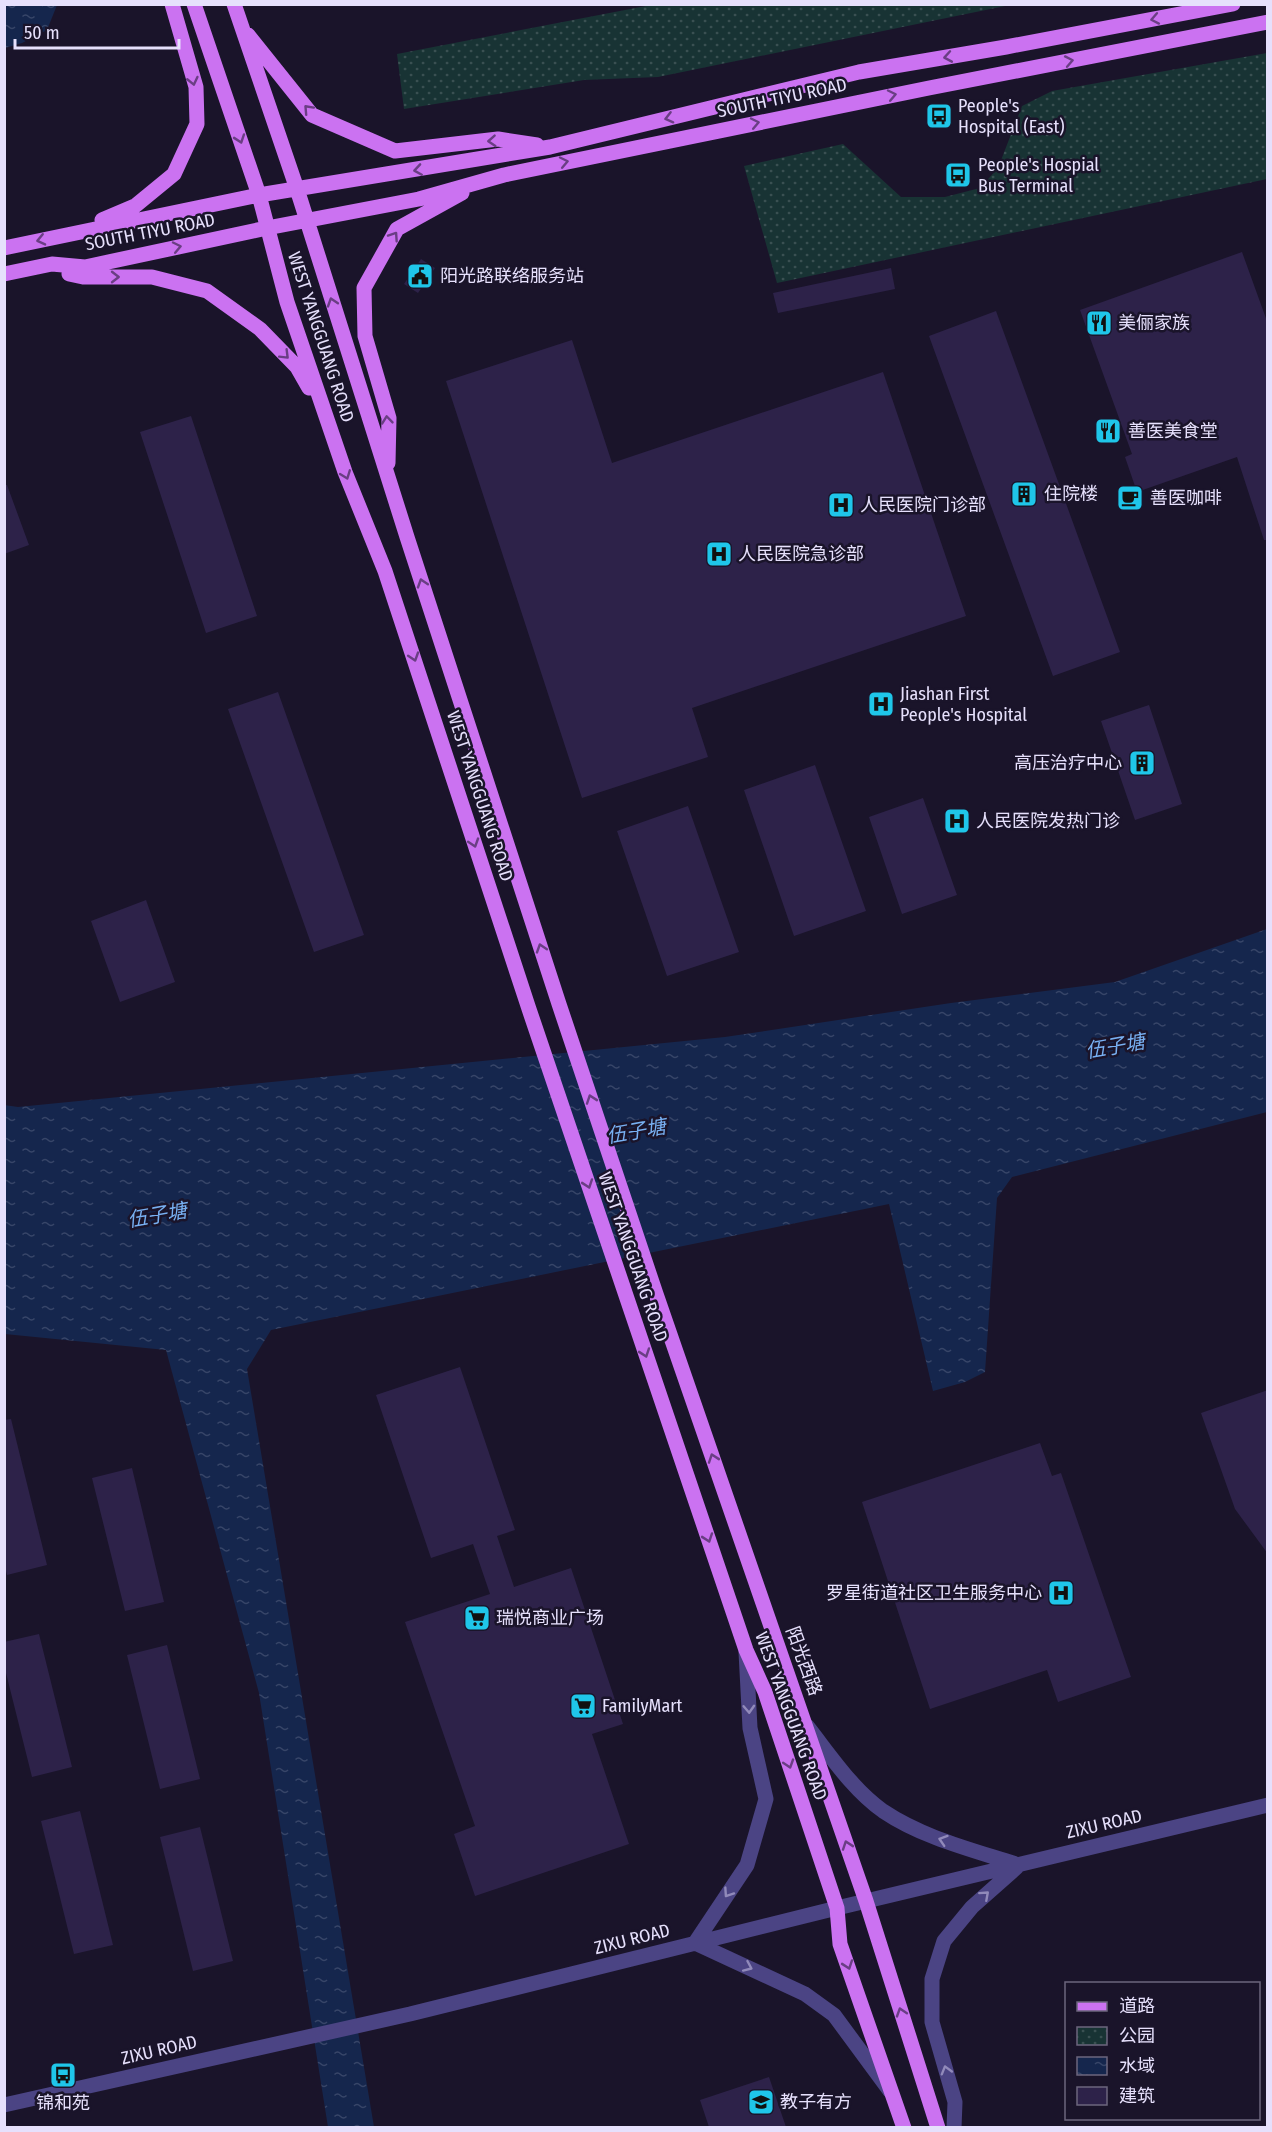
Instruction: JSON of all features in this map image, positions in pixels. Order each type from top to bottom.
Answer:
[{"type":"main road","points":[[78,231],[135,206],[174,174],[197,124],[196,87],[172,4]]},
{"type":"main road","points":[[194,4],[259,195],[267,228]]},
{"type":"main road","points":[[234,4],[307,222]]},
{"type":"main road","name":"SOUTH TIYU ROAD","points":[[4,248],[259,195],[550,147],[859,72],[1233,4]]},
{"type":"main road","name":"SOUTH TIYU ROAD","points":[[4,274],[52,264],[85,267],[267,228],[419,199],[486,180],[928,88],[1268,22]]},
{"type":"main road","points":[[241,25],[312,116],[395,151],[498,140],[550,147]]},
{"type":"main road","points":[[388,478],[389,418],[365,336],[364,288],[397,229],[486,180]]},
{"type":"main road","name":"WEST YANGGUANG ROAD","points":[[307,222],[559,1004],[656,1294],[866,1900],[938,2127]]},
{"type":"main road","name":"WEST YANGGUANG ROAD","points":[[267,228],[287,302],[345,472],[385,571],[529,1009],[746,1650],[765,1692],[837,1908],[840,1944],[904,2127]]},
{"type":"main road","points":[[37,267],[83,277],[152,277],[207,291],[260,329],[297,367],[327,419]]},
{"type":"street","points":[[746,1650],[750,1728],[766,1799],[747,1865],[695,1943],[805,1994],[834,2015],[892,2095]]},
{"type":"street","points":[[805,1722],[846,1777],[883,1811],[930,1836],[1019,1865]]},
{"type":"street","name":"ZIXU ROAD","points":[[4,2106],[410,2014],[866,1900],[1268,1805]]},
{"type":"street","points":[[954,2127],[955,2102],[932,2022],[932,1979],[944,1941],[972,1907],[1019,1865]]},
{"type":"green space","points":[[651,5],[1010,5],[658,77],[584,80],[404,109],[397,54]]},
{"type":"green space","points":[[1267,53],[1267,179],[777,283],[744,166],[843,144],[901,197],[945,197],[980,188],[998,168],[1022,106],[1052,91]]},
{"type":"water","points":[[9,5],[57,5],[47,30],[22,43],[5,48],[5,7]]},
{"type":"water","name":"伍子塘","points":[[1267,929],[1267,1112],[1012,1177],[997,1198],[985,1372],[965,1382],[933,1391],[889,1204],[271,1330],[247,1369],[374,2127],[328,2127],[259,1693],[166,1350],[5,1334],[4,1105],[18,1107],[725,1037],[951,1003],[1115,982]]},
{"type":"building","points":[[1242,252],[1268,324],[1268,540],[1264,540],[1237,457],[1137,492],[1125,457],[1132,454],[1080,310]]},
{"type":"building","name":"阳光路联络服务站","points":[[421,259],[435,268],[418,293],[404,284]]},
{"type":"building","points":[[891,268],[895,289],[778,313],[773,293]]},
{"type":"building","name":"住院楼","points":[[996,311],[1120,652],[1053,676],[929,336]]},
{"type":"building","points":[[572,340],[612,463],[883,372],[966,616],[692,708],[708,757],[582,798],[446,381]]},
{"type":"building","points":[[191,416],[257,616],[206,633],[140,432]]},
{"type":"building","points":[[4,485],[7,485],[29,545],[4,554]]},
{"type":"building","points":[[278,692],[364,935],[314,952],[228,709]]},
{"type":"building","name":"高压治疗中心","points":[[1149,705],[1182,804],[1135,820],[1101,721]]},
{"type":"building","points":[[815,765],[866,911],[794,936],[744,790]]},
{"type":"building","points":[[923,798],[957,895],[902,914],[869,817]]},
{"type":"building","points":[[688,806],[739,952],[667,976],[617,831]]},
{"type":"building","points":[[146,900],[175,982],[120,1002],[91,921]]},
{"type":"building","points":[[460,1367],[515,1530],[497,1536],[514,1587],[571,1568],[623,1724],[592,1734],[629,1844],[475,1896],[454,1834],[475,1826],[405,1622],[490,1594],[473,1544],[431,1558],[376,1395]]},
{"type":"building","points":[[1268,1390],[1268,1554],[1235,1509],[1201,1413]]},
{"type":"building","points":[[11,1419],[47,1565],[7,1575],[4,1563],[4,1420]]},
{"type":"building","points":[[1040,1443],[1052,1476],[1061,1473],[1131,1677],[1058,1702],[1047,1670],[930,1709],[862,1502]]},
{"type":"building","points":[[132,1468],[164,1602],[125,1611],[92,1478]]},
{"type":"building","points":[[39,1634],[72,1767],[32,1777],[4,1665],[4,1642]]},
{"type":"building","points":[[167,1645],[200,1779],[160,1789],[127,1655]]},
{"type":"building","points":[[80,1811],[113,1945],[74,1954],[41,1821]]},
{"type":"building","points":[[200,1827],[233,1961],[193,1971],[160,1837]]},
{"type":"building","points":[[769,2077],[786,2127],[709,2127],[700,2100]]},
{"type":"place","name":"People's Hospital (East)","points":[[939,116]]},
{"type":"place","name":"People's Hospial Bus Terminal","points":[[958,175]]},
{"type":"place","name":"阳光路联络服务站","points":[[420,276]]},
{"type":"place","name":"美俪家族","points":[[1099,323]]},
{"type":"place","name":"善医美食堂","points":[[1108,431]]},
{"type":"place","name":"住院楼","points":[[1024,494]]},
{"type":"place","name":"善医咖啡","points":[[1130,498]]},
{"type":"place","name":"人民医院门诊部","points":[[841,505]]},
{"type":"place","name":"人民医院急诊部","points":[[719,554]]},
{"type":"place","name":"Jiashan First People's Hospital","points":[[881,704]]},
{"type":"place","name":"高压治疗中心","points":[[1142,763]]},
{"type":"place","name":"人民医院发热门诊","points":[[957,821]]},
{"type":"place","name":"罗星街道社区卫生服务中心","points":[[1061,1593]]},
{"type":"place","name":"瑞悦商业广场","points":[[477,1618]]},
{"type":"place","name":"FamilyMart","points":[[583,1706]]},
{"type":"place","name":"锦和苑","points":[[63,2075]]},
{"type":"place","name":"教子有方","points":[[761,2102]]}]
